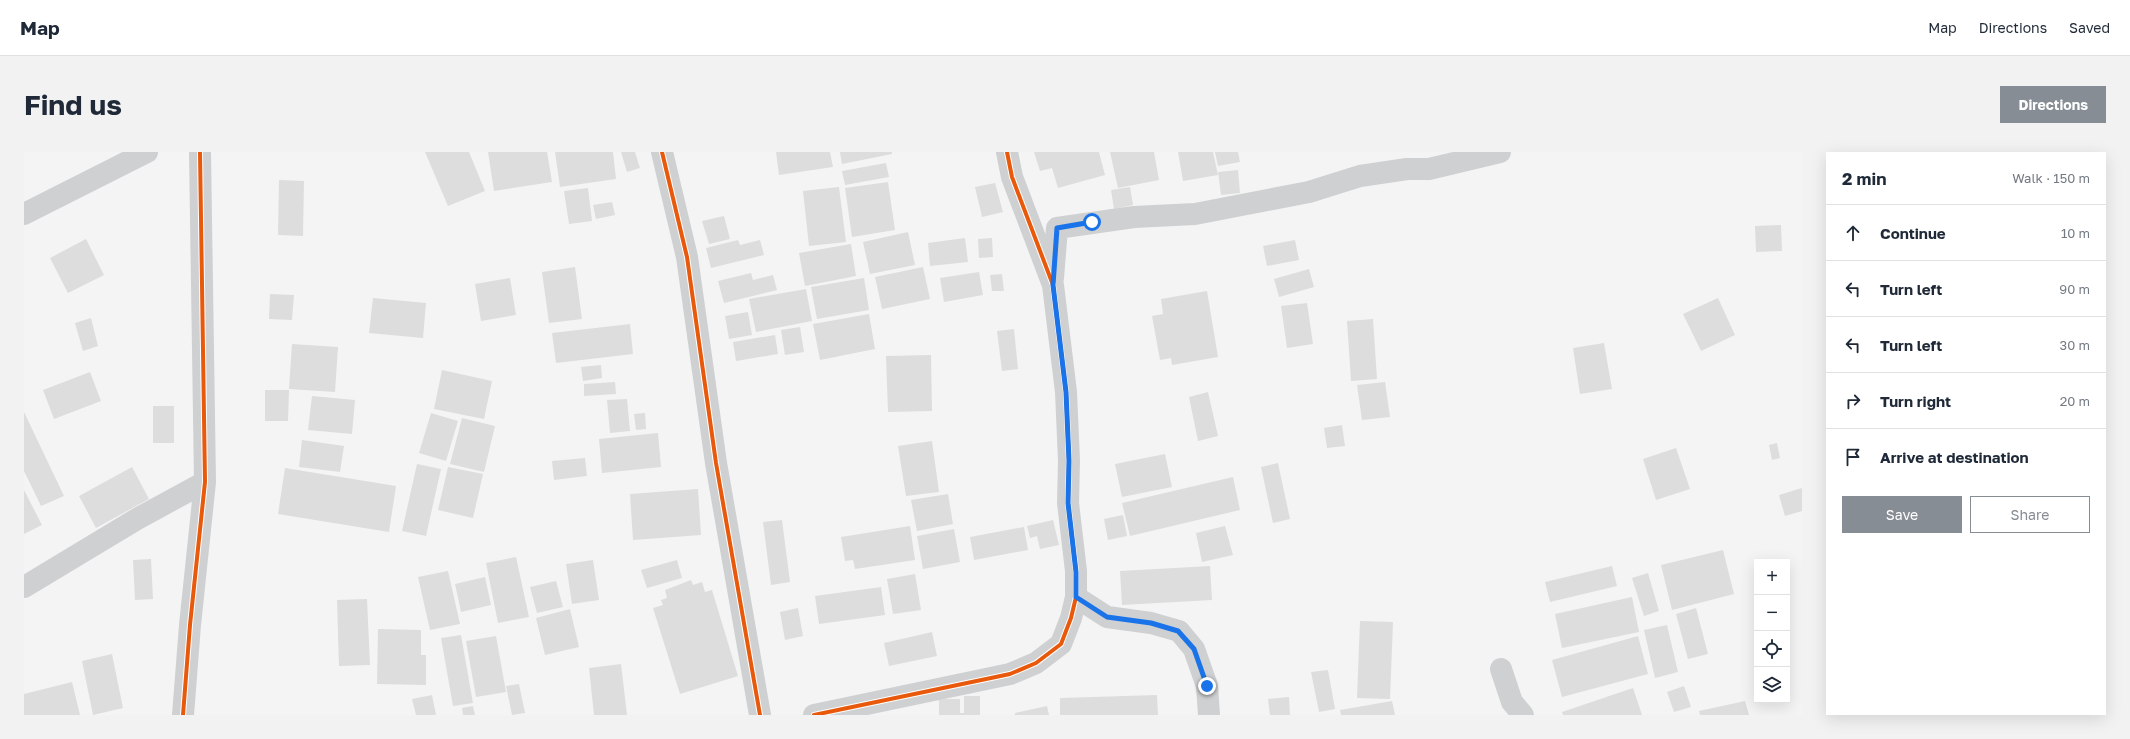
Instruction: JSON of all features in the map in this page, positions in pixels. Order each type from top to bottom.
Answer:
[{"type":"street","points":[[24,214],[147,152]]},
{"type":"street","points":[[183,715],[190,625],[205,482],[200,152]]},
{"type":"street","points":[[662,152],[687,257],[720,485],[760,715]]},
{"type":"street","points":[[1007,152],[1012,177],[1053,285]]},
{"type":"street","points":[[814,715],[886,708],[1010,674],[1036,663],[1061,644],[1072,618],[1076,597],[1076,572],[1068,503],[1069,461],[1066,392],[1053,285],[1057,228],[1127,218],[1195,214],[1309,192],[1360,176],[1407,169],[1429,169],[1500,152]]},
{"type":"street","points":[[24,587],[137,519],[205,482]]},
{"type":"street","points":[[1076,597],[1107,617],[1151,623],[1178,631],[1194,649],[1207,686],[1209,715]]},
{"type":"street","points":[[1501,669],[1512,702],[1522,715]]},
{"type":"building","points":[[425,152],[469,152],[485,191],[448,206]]},
{"type":"building","points":[[488,152],[547,152],[552,182],[494,191]]},
{"type":"building","points":[[555,152],[613,152],[616,179],[560,187]]},
{"type":"building","points":[[621,152],[635,152],[640,168],[627,172]]},
{"type":"building","points":[[776,152],[830,152],[833,167],[779,175]]},
{"type":"building","points":[[840,152],[892,152],[892,154],[842,164]]},
{"type":"building","points":[[1034,152],[1099,152],[1105,175],[1058,188],[1052,168],[1040,171]]},
{"type":"building","points":[[1110,152],[1154,152],[1159,180],[1118,188]]},
{"type":"building","points":[[1178,152],[1213,152],[1218,175],[1183,181]]},
{"type":"building","points":[[1215,152],[1238,152],[1240,162],[1218,166]]},
{"type":"building","points":[[886,163],[889,177],[845,185],[842,171]]},
{"type":"building","points":[[1238,170],[1240,193],[1221,195],[1218,172]]},
{"type":"building","points":[[279,180],[304,181],[303,236],[278,235]]},
{"type":"building","points":[[888,182],[895,230],[852,237],[845,188]]},
{"type":"building","points":[[995,183],[1003,212],[982,217],[975,187]]},
{"type":"building","points":[[839,187],[846,242],[809,246],[803,191]]},
{"type":"building","points":[[1130,187],[1133,205],[1114,209],[1111,190]]},
{"type":"building","points":[[588,188],[592,221],[569,224],[564,191]]},
{"type":"building","points":[[612,202],[615,215],[596,219],[593,205]]},
{"type":"building","points":[[724,216],[730,239],[709,244],[702,221]]},
{"type":"building","points":[[1781,225],[1782,251],[1756,252],[1755,226]]},
{"type":"building","points":[[908,232],[915,265],[870,274],[863,242]]},
{"type":"building","points":[[965,238],[968,262],[930,266],[928,243]]},
{"type":"building","points":[[992,238],[993,257],[979,258],[978,239]]},
{"type":"building","points":[[86,239],[104,275],[68,293],[50,258]]},
{"type":"building","points":[[738,240],[740,245],[760,240],[764,255],[711,268],[706,248]]},
{"type":"building","points":[[1295,240],[1299,260],[1267,266],[1263,246]]},
{"type":"building","points":[[851,244],[856,276],[805,286],[799,253]]},
{"type":"building","points":[[575,267],[582,319],[549,323],[542,272]]},
{"type":"building","points":[[923,267],[930,299],[882,309],[875,277]]},
{"type":"building","points":[[1309,269],[1314,287],[1279,297],[1274,279]]},
{"type":"building","points":[[979,272],[983,295],[944,302],[940,278]]},
{"type":"building","points":[[751,273],[753,280],[773,275],[777,290],[724,303],[718,281]]},
{"type":"building","points":[[1002,274],[1004,291],[992,291],[990,275]]},
{"type":"building","points":[[510,278],[516,315],[481,321],[475,284]]},
{"type":"building","points":[[864,278],[869,310],[817,319],[811,287]]},
{"type":"building","points":[[806,289],[812,321],[756,332],[749,299]]},
{"type":"building","points":[[1207,291],[1218,357],[1172,365],[1171,358],[1160,360],[1152,316],[1163,314],[1161,299]]},
{"type":"building","points":[[270,294],[294,295],[292,320],[269,319]]},
{"type":"building","points":[[373,298],[426,303],[423,338],[369,333]]},
{"type":"building","points":[[1718,298],[1735,335],[1701,351],[1683,314]]},
{"type":"building","points":[[1307,303],[1313,344],[1287,348],[1281,306]]},
{"type":"building","points":[[748,312],[752,335],[729,339],[725,316]]},
{"type":"building","points":[[869,314],[875,349],[820,360],[813,324]]},
{"type":"building","points":[[91,318],[98,346],[83,351],[75,323]]},
{"type":"building","points":[[1373,319],[1377,379],[1351,381],[1347,321]]},
{"type":"building","points":[[630,324],[633,354],[556,363],[552,333]]},
{"type":"building","points":[[800,327],[804,352],[785,355],[781,330]]},
{"type":"building","points":[[1014,329],[1018,369],[1002,371],[997,331]]},
{"type":"building","points":[[775,335],[778,354],[736,361],[733,342]]},
{"type":"building","points":[[1604,343],[1612,389],[1580,394],[1573,348]]},
{"type":"building","points":[[292,344],[338,347],[335,392],[289,389]]},
{"type":"building","points":[[931,355],[932,411],[888,412],[886,356]]},
{"type":"building","points":[[601,365],[602,378],[583,381],[581,367]]},
{"type":"building","points":[[442,370],[492,381],[484,419],[434,409]]},
{"type":"building","points":[[90,372],[101,401],[54,419],[43,390]]},
{"type":"building","points":[[615,382],[616,394],[584,396],[584,384]]},
{"type":"building","points":[[1385,382],[1390,417],[1362,420],[1357,385]]},
{"type":"building","points":[[265,390],[289,390],[288,421],[265,421]]},
{"type":"building","points":[[1208,392],[1218,436],[1198,441],[1189,397]]},
{"type":"building","points":[[312,396],[355,400],[352,434],[308,430]]},
{"type":"building","points":[[627,399],[630,431],[610,433],[607,400]]},
{"type":"building","points":[[153,406],[174,406],[174,443],[153,443]]},
{"type":"building","points":[[24,412],[64,496],[41,506],[24,471]]},
{"type":"building","points":[[431,413],[458,421],[446,461],[419,453]]},
{"type":"building","points":[[645,413],[646,429],[636,430],[634,414]]},
{"type":"building","points":[[462,418],[495,426],[484,472],[450,464]]},
{"type":"building","points":[[1342,425],[1345,446],[1327,448],[1324,428]]},
{"type":"building","points":[[658,433],[661,467],[602,473],[599,439]]},
{"type":"building","points":[[302,440],[344,446],[340,472],[299,467]]},
{"type":"building","points":[[932,441],[939,492],[906,496],[898,446]]},
{"type":"building","points":[[1777,443],[1780,458],[1772,460],[1769,445]]},
{"type":"building","points":[[1676,448],[1690,489],[1656,500],[1643,459]]},
{"type":"building","points":[[1165,454],[1172,487],[1122,497],[1115,464]]},
{"type":"building","points":[[585,458],[587,476],[554,480],[552,461]]},
{"type":"building","points":[[1278,463],[1290,519],[1273,523],[1261,467]]},
{"type":"building","points":[[417,464],[441,469],[426,536],[402,531]]},
{"type":"building","points":[[132,467],[149,499],[96,528],[79,496]]},
{"type":"building","points":[[448,467],[483,474],[473,518],[438,510]]},
{"type":"building","points":[[285,468],[396,486],[389,532],[278,514]]},
{"type":"building","points":[[1233,477],[1240,510],[1130,536],[1122,503]]},
{"type":"building","points":[[1802,488],[1802,511],[1785,516],[1779,495]]},
{"type":"building","points":[[698,489],[701,535],[633,540],[630,494]]},
{"type":"building","points":[[24,490],[42,525],[24,534]]},
{"type":"building","points":[[948,494],[953,524],[917,531],[911,500]]},
{"type":"building","points":[[1123,515],[1127,536],[1108,540],[1104,519]]},
{"type":"building","points":[[782,520],[790,582],[771,585],[763,522]]},
{"type":"building","points":[[1053,520],[1059,545],[1040,549],[1037,536],[1030,538],[1027,526]]},
{"type":"building","points":[[910,526],[915,560],[855,569],[853,560],[845,561],[841,537]]},
{"type":"building","points":[[1225,526],[1233,555],[1202,562],[1196,533]]},
{"type":"building","points":[[1024,527],[1028,550],[974,560],[970,537]]},
{"type":"building","points":[[954,529],[960,562],[923,569],[917,536]]},
{"type":"building","points":[[1723,550],[1734,594],[1672,610],[1661,565]]},
{"type":"building","points":[[516,557],[529,617],[498,623],[486,563]]},
{"type":"building","points":[[151,559],[153,599],[135,600],[133,560]]},
{"type":"building","points":[[593,560],[599,600],[572,604],[566,564]]},
{"type":"building","points":[[677,560],[682,578],[647,588],[641,570]]},
{"type":"building","points":[[1210,566],[1212,600],[1122,605],[1120,571]]},
{"type":"building","points":[[1612,566],[1617,586],[1550,602],[1545,582]]},
{"type":"building","points":[[448,571],[460,624],[430,630],[418,577]]},
{"type":"building","points":[[1648,573],[1659,611],[1644,616],[1632,578]]},
{"type":"building","points":[[915,574],[921,610],[893,614],[887,579]]},
{"type":"building","points":[[485,577],[491,605],[461,612],[455,584]]},
{"type":"building","points":[[691,580],[693,585],[702,582],[705,592],[712,590],[738,676],[680,694],[653,608],[663,605],[661,600],[667,598],[665,590]]},
{"type":"building","points":[[556,581],[563,607],[537,613],[530,587]]},
{"type":"building","points":[[881,587],[885,615],[819,624],[815,596]]},
{"type":"building","points":[[1632,597],[1639,632],[1562,648],[1555,614]]},
{"type":"building","points":[[367,599],[370,665],[339,666],[337,600]]},
{"type":"building","points":[[798,608],[803,636],[785,640],[780,612]]},
{"type":"building","points":[[1696,608],[1708,654],[1688,659],[1676,614]]},
{"type":"building","points":[[570,609],[579,647],[545,655],[536,618]]},
{"type":"building","points":[[1360,621],[1393,622],[1390,699],[1357,698]]},
{"type":"building","points":[[1667,625],[1678,672],[1655,678],[1644,630]]},
{"type":"building","points":[[378,629],[421,630],[421,655],[426,655],[426,685],[377,684]]},
{"type":"building","points":[[932,632],[937,656],[889,666],[884,643]]},
{"type":"building","points":[[461,635],[473,703],[453,706],[441,638]]},
{"type":"building","points":[[496,636],[506,692],[476,697],[466,641]]},
{"type":"building","points":[[1638,636],[1648,674],[1562,697],[1552,660]]},
{"type":"building","points":[[112,654],[123,708],[93,715],[82,661]]},
{"type":"building","points":[[621,664],[627,715],[594,715],[589,668]]},
{"type":"building","points":[[1328,670],[1335,709],[1319,712],[1311,672]]},
{"type":"building","points":[[72,682],[80,715],[24,715],[24,694]]},
{"type":"building","points":[[519,684],[525,713],[512,715],[506,686]]},
{"type":"building","points":[[1684,686],[1691,707],[1674,712],[1667,692]]},
{"type":"building","points":[[1633,688],[1642,715],[1563,715],[1562,712]]},
{"type":"building","points":[[432,695],[436,715],[416,715],[412,699]]},
{"type":"building","points":[[1157,695],[1158,715],[1060,715],[1060,698]]},
{"type":"building","points":[[964,696],[980,696],[980,715],[939,715],[939,699],[960,699],[960,713],[964,713]]},
{"type":"building","points":[[1289,697],[1290,715],[1270,715],[1268,699]]},
{"type":"building","points":[[1392,701],[1395,715],[1341,715],[1340,710]]},
{"type":"building","points":[[1745,701],[1749,715],[1700,715],[1699,711]]},
{"type":"building","points":[[473,706],[475,715],[463,715],[462,708]]},
{"type":"building","points":[[1047,706],[1049,715],[1015,715],[1015,713]]},
{"type":"cycle path","points":[[183,715],[190,625],[205,482],[200,152]]},
{"type":"cycle path","points":[[662,152],[687,257],[716,463],[760,715]]},
{"type":"cycle path","points":[[814,715],[1010,674],[1036,663],[1061,644],[1071,618],[1076,597],[1076,571],[1068,503],[1069,461],[1066,392],[1053,285],[1012,177],[1007,152]]},
{"type":"route","points":[[1092,222],[1057,228],[1053,285],[1066,392],[1069,461],[1068,503],[1076,572],[1076,597],[1107,617],[1151,623],[1178,631],[1194,649],[1207,686]]}]
